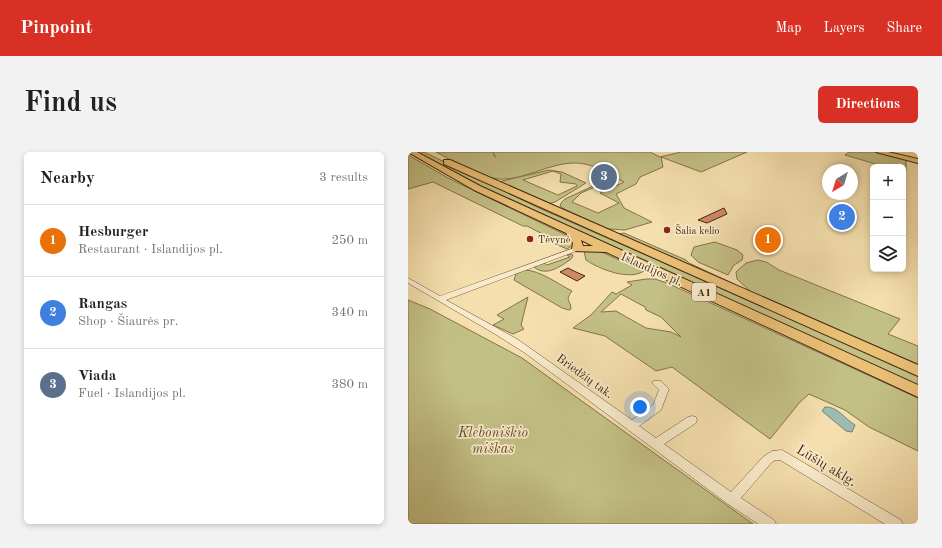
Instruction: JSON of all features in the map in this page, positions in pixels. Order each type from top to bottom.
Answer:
[{"type":"highway","name":"Islandijos pl.","points":[[411,152],[477,188],[918,391]]},
{"type":"highway","name":"Islandijos pl.","points":[[428,152],[479,177],[918,371]]},
{"type":"highway","points":[[570,231],[578,243],[577,250],[610,250]]},
{"type":"main road","points":[[879,152],[918,161]]},
{"type":"main road","points":[[897,152],[918,157]]},
{"type":"street","points":[[440,299],[577,250]]},
{"type":"street","name":"Briedžių tak.","points":[[408,280],[527,350],[732,500],[769,524]]},
{"type":"street","points":[[632,426],[657,407],[664,389],[657,383]]},
{"type":"street","points":[[656,444],[692,420]]},
{"type":"street","name":"Lūšių aklg.","points":[[732,500],[767,460],[772,456],[777,455],[782,456],[896,524]]},
{"type":"green space","points":[[424,152],[539,208],[918,375],[918,386],[478,185],[418,154]]},
{"type":"green space","points":[[436,152],[650,152],[660,157],[681,152],[747,152],[701,172],[661,157],[663,167],[640,177],[636,184],[616,194],[624,208],[652,222],[625,230],[608,229],[560,206],[565,199],[606,180],[611,173],[585,164],[574,163],[563,164],[520,177],[498,179],[475,172]],"holes":[[[616,178],[624,182],[600,193],[619,203],[598,213],[572,202],[581,193]]]},
{"type":"green space","points":[[849,152],[875,152],[906,160],[906,164],[876,164],[845,155]]},
{"type":"green space","points":[[408,155],[450,179],[568,236],[573,241],[573,245],[567,249],[558,245],[560,243],[527,226],[523,226],[433,182],[408,189]]},
{"type":"green space","points":[[549,170],[562,172],[586,183],[555,202],[548,204],[498,182]],"holes":[[[553,171],[561,174],[560,182],[576,184],[577,186],[558,195],[523,180]]]},
{"type":"green space","points":[[624,233],[686,260],[689,263],[734,284],[618,234]]},
{"type":"green space","points":[[715,242],[737,250],[743,255],[742,260],[734,265],[728,275],[698,262],[691,255],[694,247]]},
{"type":"green space","points":[[584,251],[599,251],[644,271],[638,274],[630,275],[614,273],[598,267],[586,260]]},
{"type":"green space","points":[[572,254],[573,256],[571,259],[553,270],[543,271],[534,267],[544,263],[547,265],[570,257],[567,255]]},
{"type":"green space","points":[[758,260],[766,262],[779,270],[900,319],[888,334],[918,346],[918,364],[751,292],[737,279],[736,272],[746,263]]},
{"type":"green space","points":[[524,270],[543,275],[572,291],[568,297],[571,309],[569,310],[562,308],[514,280],[516,274]]},
{"type":"green space","points":[[655,279],[667,283],[918,398],[918,451],[869,427],[845,410],[809,394],[800,402],[770,439],[672,367],[656,371],[605,336],[573,328],[591,315],[612,292],[616,294],[632,285],[627,282]],"holes":[[[621,294],[645,307],[646,310],[661,317],[681,337],[671,332],[646,328],[616,311],[601,312]]]},
{"type":"green space","points":[[528,297],[521,325],[524,329],[513,334],[493,325],[504,319],[497,315]]},
{"type":"green space","name":"Kleboniškio miškas","points":[[408,300],[430,309],[522,358],[753,524],[408,524]]},
{"type":"shaded area","points":[[825,407],[829,407],[837,411],[855,425],[852,432],[846,431],[822,411]]},
{"type":"building","points":[[724,208],[727,214],[707,223],[698,220]]},
{"type":"building","points":[[770,234],[780,238],[766,246],[756,241]]},
{"type":"building","points":[[568,268],[585,276],[577,281],[560,272]]},
{"type":"waterway","points":[[493,152],[495,157]]},
{"type":"place","name":"Viada","points":[[604,177]]},
{"type":"place","name":"Rangas","points":[[842,217]]},
{"type":"place","name":"Šalia kelio","points":[[667,230]]},
{"type":"place","name":"Tėvynė","points":[[530,239]]},
{"type":"place","name":"Hesburger","points":[[768,240]]}]
